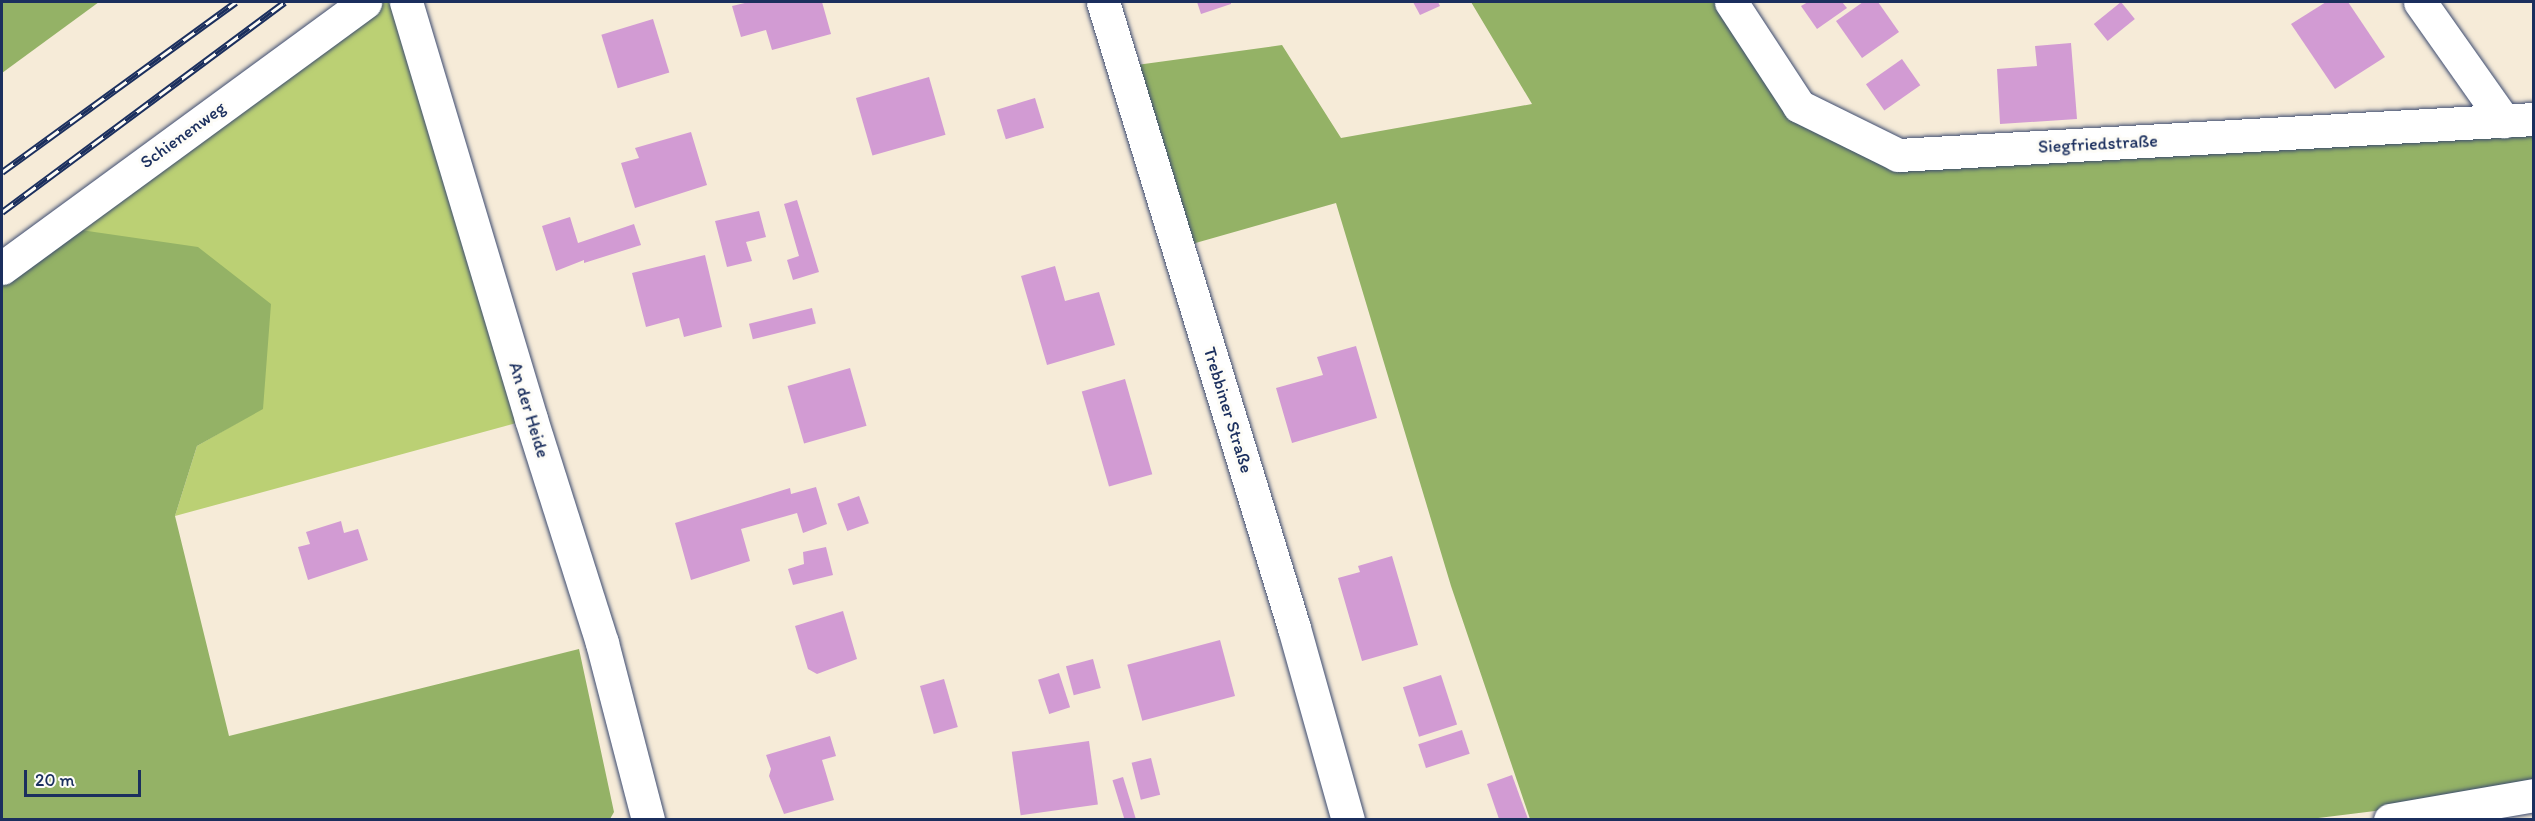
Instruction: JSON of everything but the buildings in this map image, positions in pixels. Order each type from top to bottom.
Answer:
[{"type":"street","name":"Schienenweg","points":[[2,268],[365,2]]},
{"type":"street","name":"An der Heide","points":[[406,2],[528,408],[602,643],[648,819]]},
{"type":"street","name":"Trebbiner Straße","points":[[1103,2],[1294,628],[1348,819]]},
{"type":"street","name":"Siegfriedstraße","points":[[1731,2],[1798,106],[1898,155],[2519,120]]},
{"type":"street","points":[[2420,2],[2519,120]]},
{"type":"street","points":[[2390,819],[2534,795]]},
{"type":"green space","points":[[2,2],[99,2],[2,73]]},
{"type":"green space","points":[[364,2],[406,2],[531,419],[175,516],[197,446],[263,408],[46,225]]},
{"type":"green space","points":[[1471,2],[1731,2],[1799,106],[1898,155],[2533,119],[2533,779],[2375,811],[2302,820],[1530,819],[1451,586],[1336,203],[1178,248],[1122,67],[1282,45],[1341,138],[1532,104]]},
{"type":"green space","points":[[46,225],[198,247],[271,304],[263,409],[197,446],[175,516],[229,736],[579,649],[614,812],[610,819],[2,819],[2,257]]},
{"type":"railway","points":[[2,172],[236,2]]},
{"type":"railway","points":[[2,212],[285,2]]}]
